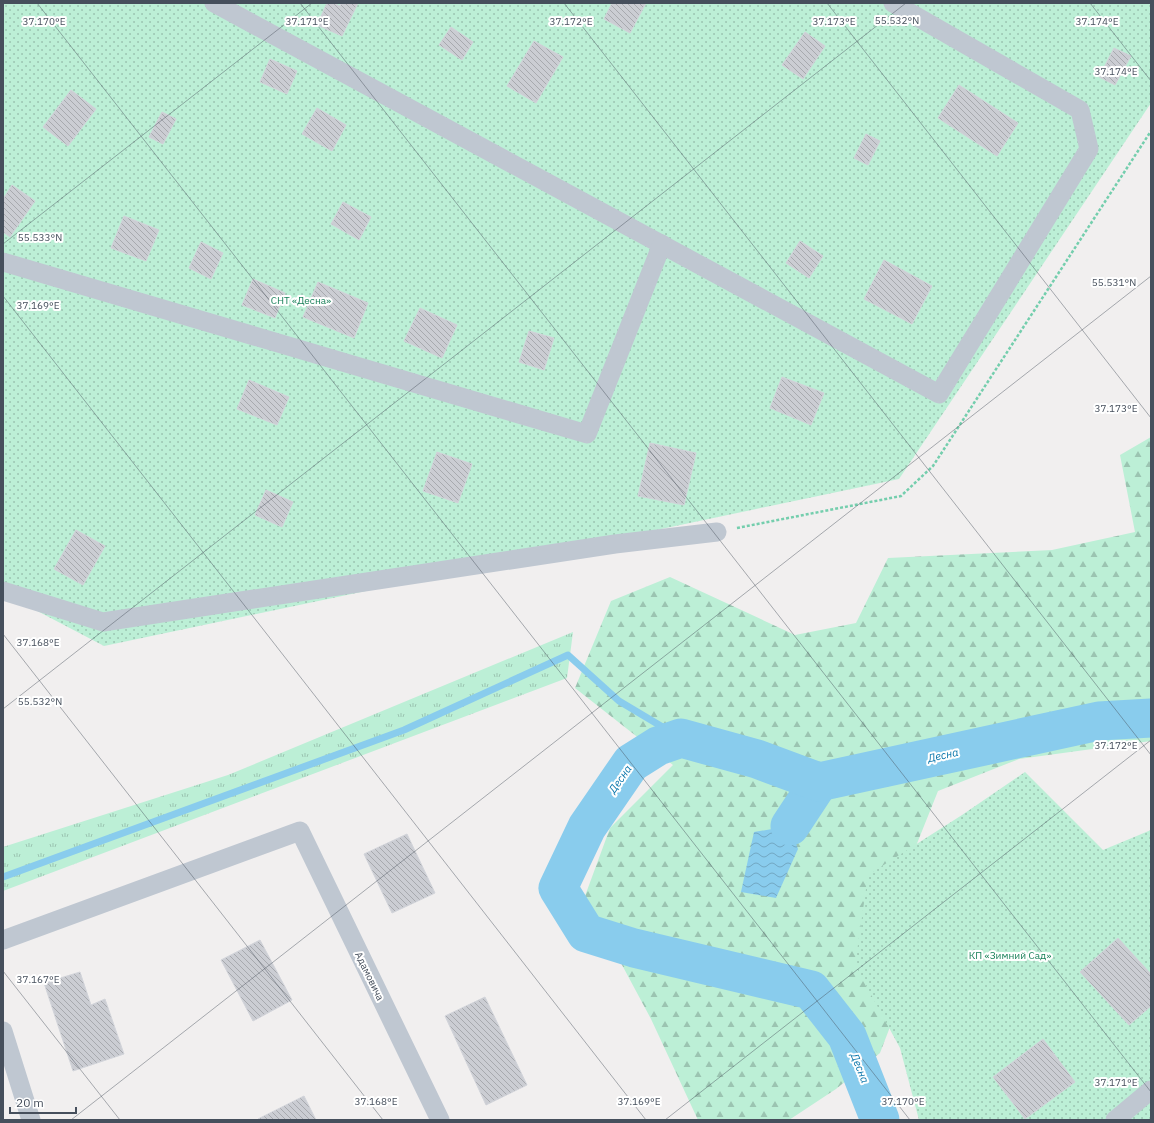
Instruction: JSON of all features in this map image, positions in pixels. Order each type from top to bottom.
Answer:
[{"type":"street","points":[[214,3],[939,394],[1089,150],[1080,110],[893,3]]},
{"type":"street","points":[[3,262],[586,434],[662,244]]},
{"type":"street","points":[[3,591],[103,622],[615,544],[717,532]]},
{"type":"street","name":"Адамовича","points":[[3,940],[300,832],[440,1120]]},
{"type":"street","points":[[3,1031],[31,1120]]},
{"type":"street","points":[[1116,1120],[1151,1090]]},
{"type":"green space","name":"СНТ «Десна»","points":[[3,3],[1151,3],[1151,103],[899,479],[104,646],[3,593]]},
{"type":"green space","points":[[1151,437],[1151,741],[1019,759],[938,791],[894,901],[908,980],[880,1053],[836,1089],[789,1120],[698,1120],[651,1019],[585,896],[610,828],[673,765],[575,688],[611,601],[670,577],[795,635],[856,623],[888,558],[1052,550],[1135,532],[1120,455]]},
{"type":"green space","points":[[573,632],[567,678],[3,891],[3,847],[228,775]]},
{"type":"green space","name":"КП «Зимний Сад»","points":[[1025,772],[1103,850],[1151,830],[1151,1120],[919,1120],[900,1048],[855,965],[868,875],[962,815]]},
{"type":"water","points":[[790,826],[798,849],[776,898],[741,892],[754,832]]},
{"type":"building","points":[[327,3],[333,3],[340,6],[341,3],[358,3],[342,36],[317,25]]},
{"type":"building","points":[[612,3],[646,3],[630,33],[604,19]]},
{"type":"building","points":[[451,27],[473,42],[462,60],[439,45]]},
{"type":"building","points":[[805,32],[825,46],[803,79],[782,65]]},
{"type":"building","points":[[534,41],[563,57],[536,103],[507,86]]},
{"type":"building","points":[[1114,48],[1131,56],[1115,85],[1099,77]]},
{"type":"building","points":[[270,59],[297,71],[287,94],[260,82]]},
{"type":"building","points":[[959,85],[1018,123],[997,156],[938,118]]},
{"type":"building","points":[[71,90],[96,109],[68,146],[43,127]]},
{"type":"building","points":[[317,108],[346,125],[332,151],[302,134]]},
{"type":"building","points":[[162,112],[176,119],[163,144],[149,137]]},
{"type":"building","points":[[866,134],[880,141],[868,165],[854,158]]},
{"type":"building","points":[[12,185],[35,201],[10,237],[3,232],[3,199]]},
{"type":"building","points":[[343,202],[371,217],[359,240],[331,224]]},
{"type":"building","points":[[124,216],[159,230],[146,261],[111,248]]},
{"type":"building","points":[[800,241],[823,256],[809,278],[786,263]]},
{"type":"building","points":[[201,242],[223,253],[211,279],[189,268]]},
{"type":"building","points":[[884,260],[932,286],[912,324],[864,299]]},
{"type":"building","points":[[253,279],[285,293],[275,318],[242,305]]},
{"type":"building","points":[[318,282],[368,303],[354,338],[303,317]]},
{"type":"building","points":[[420,308],[457,325],[442,358],[404,341]]},
{"type":"building","points":[[529,331],[554,338],[544,370],[519,362]]},
{"type":"building","points":[[782,377],[824,393],[811,425],[770,408]]},
{"type":"building","points":[[249,380],[289,397],[277,425],[237,409]]},
{"type":"building","points":[[650,443],[696,453],[684,505],[638,496]]},
{"type":"building","points":[[437,452],[472,464],[458,503],[423,491]]},
{"type":"building","points":[[266,490],[293,502],[282,527],[255,515]]},
{"type":"building","points":[[76,530],[105,546],[83,585],[54,569]]},
{"type":"building","points":[[407,834],[435,893],[392,913],[364,854]]},
{"type":"building","points":[[1118,938],[1151,974],[1151,1006],[1129,1025],[1080,972]]},
{"type":"building","points":[[260,940],[292,1000],[253,1021],[221,960]]},
{"type":"building","points":[[80,972],[91,1005],[105,999],[124,1054],[73,1071],[44,983]]},
{"type":"building","points":[[485,997],[527,1085],[486,1105],[445,1016]]},
{"type":"building","points":[[1043,1039],[1075,1082],[1025,1119],[993,1077]]},
{"type":"building","points":[[304,1096],[316,1120],[258,1119]]},
{"type":"waterway","points":[[3,877],[404,730],[568,655],[619,701],[681,738]]},
{"type":"waterway","name":"Десна","points":[[880,1120],[847,1036],[811,990],[634,948],[586,933],[558,888],[587,827],[631,763],[658,746],[681,738],[757,759],[819,782],[1099,721],[1151,718]]},
{"type":"waterway","points":[[790,826],[819,782]]}]
